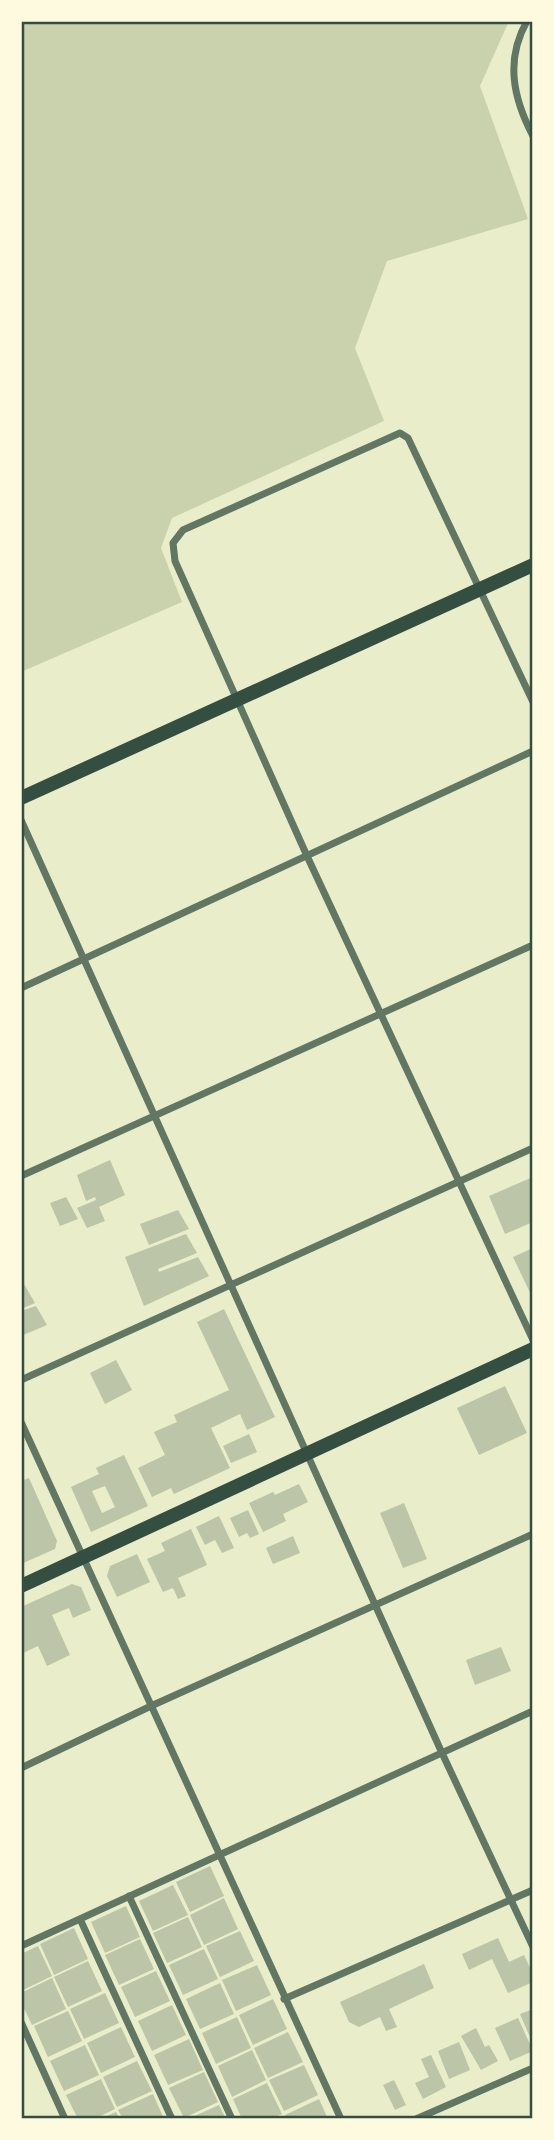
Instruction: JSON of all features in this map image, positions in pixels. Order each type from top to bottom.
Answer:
[{"type":"main road","points":[[21,798],[533,565]]},
{"type":"main road","points":[[21,1586],[533,1349]]},
{"type":"street","points":[[527,21],[513,58],[513,81],[518,102],[533,136]]},
{"type":"street","points":[[533,702],[408,438],[400,433],[183,530],[173,543],[175,561],[307,856],[533,1340]]},
{"type":"street","points":[[21,988],[533,751]]},
{"type":"street","points":[[21,820],[374,1604],[533,1947]]},
{"type":"street","points":[[21,1176],[533,944]]},
{"type":"street","points":[[21,1380],[533,1148]]},
{"type":"street","points":[[21,1422],[341,2119]]},
{"type":"street","points":[[21,1768],[374,1604],[533,1534]]},
{"type":"street","points":[[21,1946],[533,1711]]},
{"type":"street","points":[[284,1999],[533,1890]]},
{"type":"street","points":[[129,1896],[232,2119]]},
{"type":"street","points":[[80,1919],[172,2119]]},
{"type":"street","points":[[21,2022],[65,2119]]},
{"type":"street","points":[[416,2119],[533,2068]]},
{"type":"green space","points":[[21,21],[509,21],[480,86],[528,219],[387,261],[355,348],[384,421],[172,518],[161,548],[182,602],[21,672]]},
{"type":"building","points":[[110,1160],[125,1195],[99,1207],[105,1221],[87,1228],[77,1208],[96,1200],[95,1197],[86,1201],[77,1175]]},
{"type":"building","points":[[533,1177],[533,1222],[505,1234],[489,1196]]},
{"type":"building","points":[[66,1197],[78,1219],[60,1226],[50,1203]]},
{"type":"building","points":[[178,1210],[189,1229],[149,1245],[140,1224]]},
{"type":"building","points":[[186,1234],[197,1253],[158,1269],[159,1272],[198,1257],[209,1276],[144,1306],[125,1257]]},
{"type":"building","points":[[533,1248],[533,1299],[513,1257]]},
{"type":"building","points":[[24,1284],[35,1303],[21,1309],[21,1285]]},
{"type":"building","points":[[36,1306],[47,1325],[21,1336],[21,1311]]},
{"type":"building","points":[[224,1309],[275,1417],[247,1430],[240,1414],[211,1428],[230,1468],[174,1494],[171,1488],[152,1497],[138,1468],[165,1455],[154,1432],[177,1422],[174,1415],[229,1390],[197,1322]]},
{"type":"building","points":[[116,1360],[132,1390],[105,1404],[90,1373]]},
{"type":"building","points":[[505,1386],[527,1433],[479,1455],[457,1408]]},
{"type":"building","points":[[249,1434],[257,1452],[231,1463],[223,1446]]},
{"type":"building","points":[[124,1455],[148,1506],[91,1532],[71,1487],[99,1474],[96,1468]],"holes":[[[105,1486],[115,1507],[102,1513],[92,1491]]]},
{"type":"building","points":[[29,1478],[57,1541],[55,1549],[21,1564],[21,1481]]},
{"type":"building","points":[[299,1484],[308,1502],[283,1514],[286,1521],[263,1532],[249,1503]]},
{"type":"building","points":[[404,1503],[427,1559],[403,1568],[380,1513]]},
{"type":"building","points":[[248,1510],[259,1534],[250,1538],[247,1533],[239,1537],[230,1518]]},
{"type":"building","points":[[219,1516],[234,1548],[222,1553],[215,1540],[205,1545],[196,1527]]},
{"type":"building","points":[[191,1529],[207,1565],[178,1578],[186,1596],[178,1599],[173,1588],[163,1592],[147,1559],[165,1551],[161,1543]]},
{"type":"building","points":[[293,1536],[300,1553],[273,1564],[266,1548]]},
{"type":"building","points":[[137,1554],[150,1582],[117,1597],[107,1576],[110,1566]]},
{"type":"building","points":[[72,1584],[81,1587],[91,1610],[73,1618],[69,1608],[52,1615],[70,1655],[47,1666],[38,1646],[21,1654],[21,1607]]},
{"type":"building","points":[[501,1647],[511,1671],[475,1685],[466,1660]]},
{"type":"building","points":[[210,1866],[224,1896],[190,1912],[176,1882]]},
{"type":"building","points":[[173,1885],[188,1915],[153,1931],[139,1901]]},
{"type":"building","points":[[224,1898],[238,1929],[204,1945],[190,1915]]},
{"type":"building","points":[[126,1906],[140,1937],[105,1953],[91,1922]]},
{"type":"building","points":[[188,1917],[202,1947],[167,1963],[153,1933]]},
{"type":"building","points":[[74,1928],[88,1959],[54,1975],[40,1944]]},
{"type":"building","points":[[240,1931],[254,1961],[220,1977],[206,1946]]},
{"type":"building","points":[[498,1938],[509,1962],[524,1955],[533,1974],[533,1982],[508,1993],[492,1959],[469,1970],[462,1954]]},
{"type":"building","points":[[140,1939],[154,1969],[119,1985],[105,1955]]},
{"type":"building","points":[[38,1946],[52,1976],[21,1991],[21,1954]]},
{"type":"building","points":[[204,1949],[218,1979],[183,1995],[169,1965]]},
{"type":"building","points":[[88,1961],[102,1991],[68,2007],[54,1977]]},
{"type":"building","points":[[424,1964],[434,1988],[389,2009],[397,2027],[386,2031],[380,2017],[359,2027],[349,2022],[340,2002]]},
{"type":"building","points":[[257,1965],[271,1995],[236,2011],[222,1980]]},
{"type":"building","points":[[156,1971],[170,2001],[135,2017],[121,1987]]},
{"type":"building","points":[[52,1978],[66,2009],[32,2025],[21,2002],[21,1993]]},
{"type":"building","points":[[220,1983],[234,2014],[200,2029],[186,1999]]},
{"type":"building","points":[[105,1993],[119,2023],[84,2039],[70,2009]]},
{"type":"building","points":[[273,1999],[287,2029],[253,2045],[239,2015]]},
{"type":"building","points":[[172,2005],[186,2035],[152,2051],[138,2021]]},
{"type":"building","points":[[533,2009],[533,2044],[520,2014]]},
{"type":"building","points":[[68,2011],[82,2041],[48,2057],[34,2026]]},
{"type":"building","points":[[237,2017],[251,2048],[216,2064],[202,2033]]},
{"type":"building","points":[[518,2018],[533,2051],[510,2061],[495,2028]]},
{"type":"building","points":[[121,2027],[135,2057],[101,2073],[87,2043]]},
{"type":"building","points":[[476,2028],[485,2047],[489,2045],[498,2061],[481,2070],[461,2036]]},
{"type":"building","points":[[288,2032],[303,2062],[268,2078],[254,2048]]},
{"type":"building","points":[[189,2039],[203,2070],[168,2085],[154,2055]]},
{"type":"building","points":[[459,2042],[470,2070],[449,2079],[438,2051]]},
{"type":"building","points":[[85,2045],[99,2075],[64,2091],[50,2061]]},
{"type":"building","points":[[252,2050],[266,2080],[232,2097],[218,2066]]},
{"type":"building","points":[[431,2055],[446,2087],[423,2099],[415,2083],[429,2077],[421,2059]]},
{"type":"building","points":[[137,2061],[152,2091],[117,2107],[103,2077]]},
{"type":"building","points":[[304,2065],[318,2095],[284,2111],[269,2080]]},
{"type":"building","points":[[204,2072],[218,2102],[184,2118],[169,2088]]},
{"type":"building","points":[[101,2079],[115,2109],[94,2119],[78,2119],[66,2095]]},
{"type":"building","points":[[394,2080],[406,2105],[395,2110],[383,2085]]},
{"type":"building","points":[[267,2083],[282,2114],[270,2119],[242,2119],[233,2099]]},
{"type":"building","points":[[153,2094],[164,2119],[123,2119],[118,2110]]},
{"type":"building","points":[[319,2099],[328,2119],[286,2119],[285,2115]]},
{"type":"building","points":[[219,2105],[226,2119],[188,2119]]},
{"type":"building","points":[[116,2112],[120,2119],[100,2119]]}]
